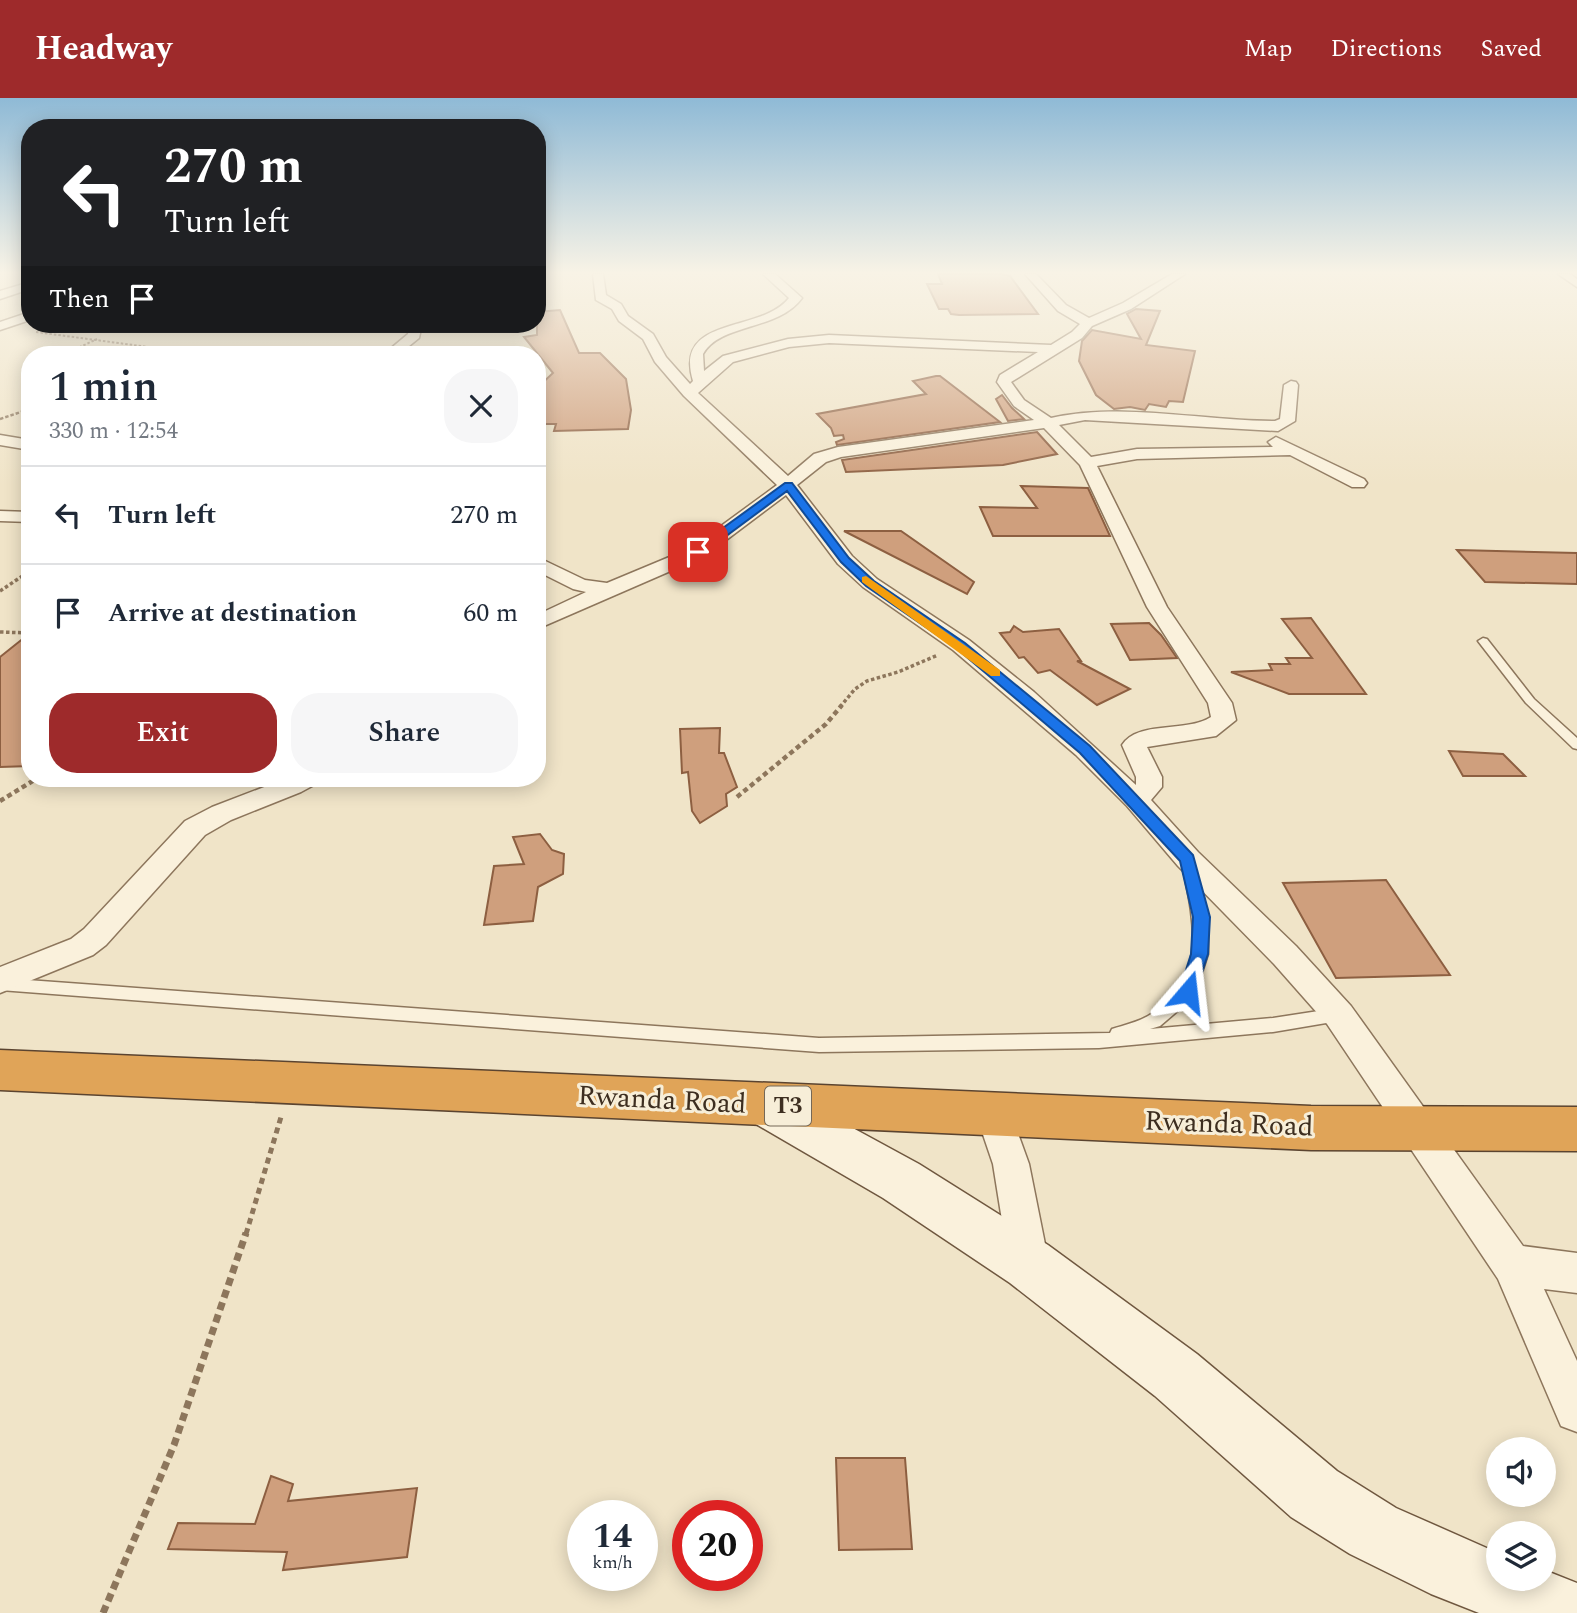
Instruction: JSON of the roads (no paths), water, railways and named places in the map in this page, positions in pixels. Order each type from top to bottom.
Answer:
[{"type":"highway","name":"Rwanda Road","points":[[0,1070],[1311,1128],[1577,1129]]},
{"type":"street","points":[[652,345],[660,359],[694,388],[788,485],[853,568],[870,583],[961,645],[1075,741],[1136,800],[1188,859],[1285,955],[1339,1015],[1512,1265],[1577,1410]]},
{"type":"street","points":[[694,388],[694,362],[699,348],[703,345]]},
{"type":"street","points":[[694,388],[728,359],[787,345]]},
{"type":"street","points":[[956,345],[1051,349]]},
{"type":"street","points":[[1059,345],[1005,378],[1004,382],[1018,403],[1048,423],[1087,463],[1157,607],[1220,703],[1224,720],[1207,731],[1142,739],[1134,745],[1149,777],[1149,787],[1136,800]]},
{"type":"street","points":[[546,619],[698,552],[812,464],[838,452],[1048,423],[1072,416],[1170,418],[1242,426],[1285,424],[1292,385]]},
{"type":"street","points":[[1242,426],[1358,483]]},
{"type":"street","points":[[0,440],[21,444]]},
{"type":"street","points":[[1087,463],[1105,457],[1146,453],[1249,454],[1293,450]]},
{"type":"street","points":[[0,516],[21,517]]},
{"type":"street","points":[[546,568],[580,585],[610,590]]},
{"type":"street","points":[[0,982],[82,947],[95,937],[195,828],[207,820],[289,787]]},
{"type":"street","points":[[766,1105],[901,1181],[1029,1264],[1176,1376],[1314,1494],[1373,1531],[1455,1570],[1566,1613]]},
{"type":"street","points":[[994,1114],[1011,1164],[1029,1264]]},
{"type":"street","points":[[1512,1265],[1577,1273]]},
{"type":"lane","points":[[1483,641],[1530,701],[1577,745]]},
{"type":"lane","points":[[1099,1041],[1154,1021],[1188,992],[1199,954],[1202,917],[1188,859]]},
{"type":"lane","points":[[0,982],[819,1045],[1099,1041],[1273,1025],[1339,1015]]}]
